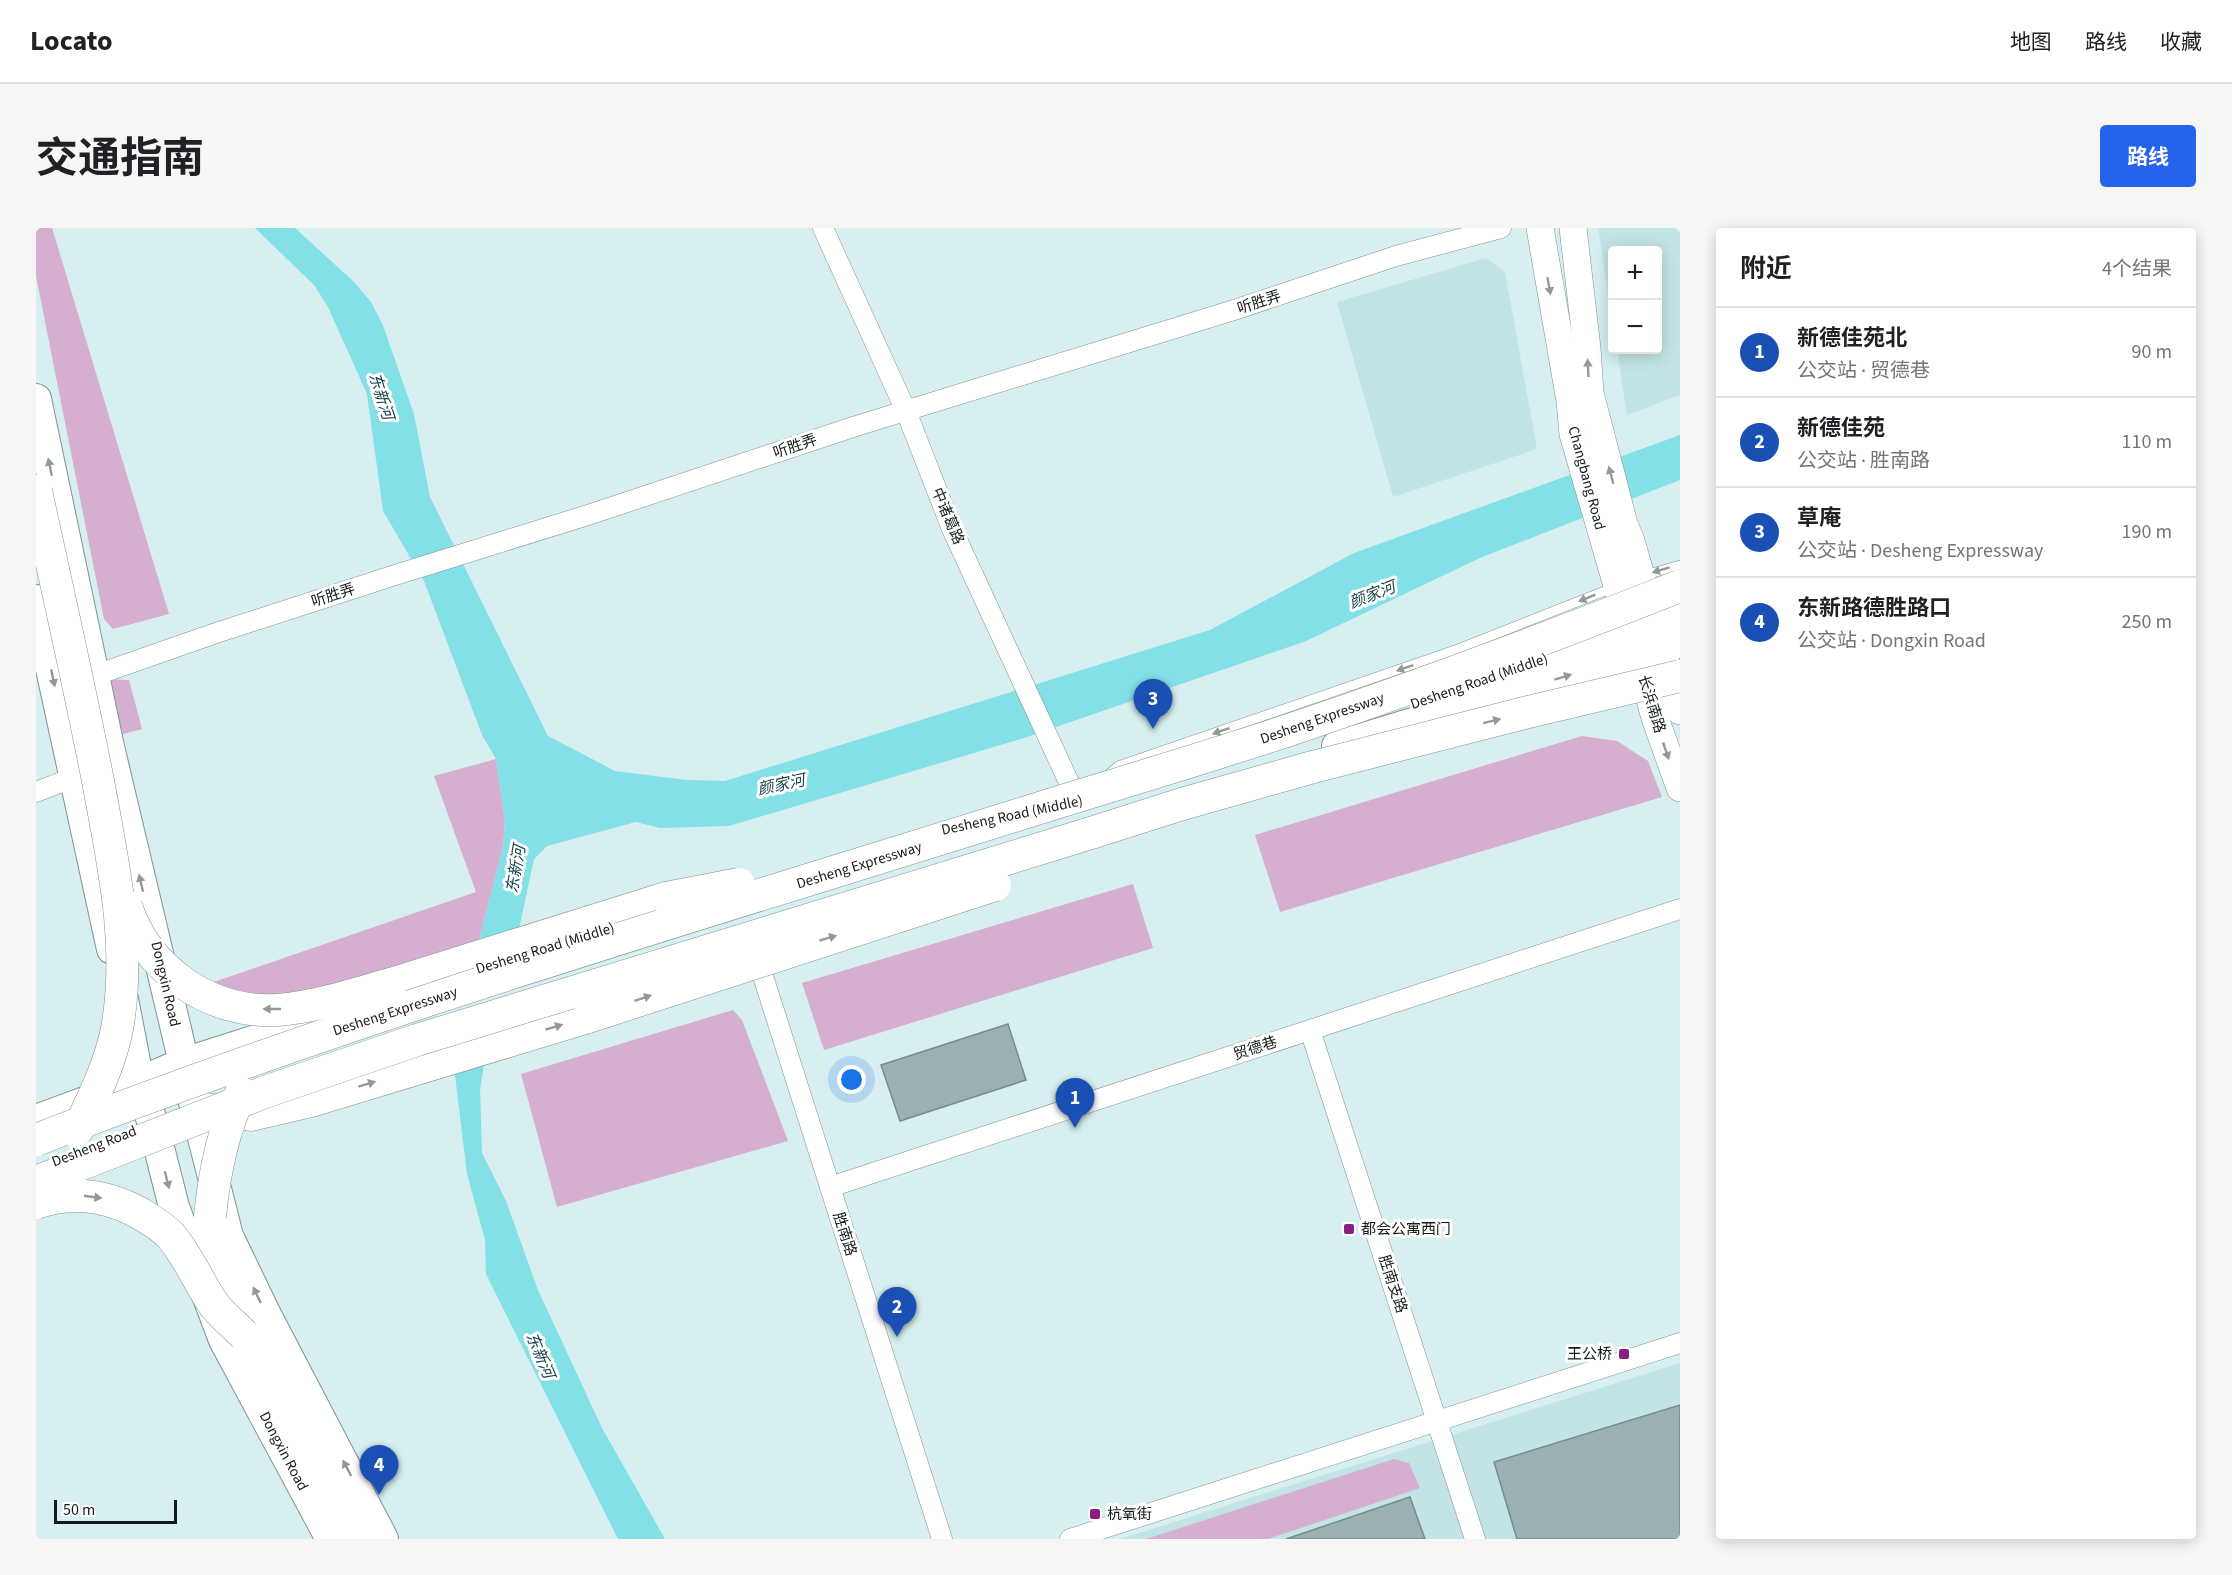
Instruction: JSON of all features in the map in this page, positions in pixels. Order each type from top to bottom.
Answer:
[{"type":"highway","points":[[36,491],[92,749],[116,875],[123,966],[117,1026],[111,1054],[80,1126],[52,1157],[36,1169]]},
{"type":"highway","name":"Desheng Expressway","points":[[36,1140],[233,1067],[432,998],[1302,726],[1524,648],[1680,586]]},
{"type":"highway","points":[[36,1182],[265,1092],[417,1040],[1182,804],[1408,742],[1680,676]]},
{"type":"highway","points":[[197,1108],[252,1115],[311,1101],[588,1017],[997,884],[1091,833]]},
{"type":"highway","points":[[116,875],[130,918],[151,954],[171,974],[196,992],[226,1004],[278,1010],[391,984],[666,898],[899,852]]},
{"type":"highway","points":[[354,1539],[287,1419],[229,1306],[217,1275],[210,1217],[213,1187],[229,1121],[241,1093],[262,1065],[303,1034],[358,1000],[391,984]]},
{"type":"highway","points":[[36,1203],[61,1196],[94,1196],[124,1205],[150,1220],[170,1234],[184,1253],[215,1306],[244,1335]]},
{"type":"main road","name":"Changbang Road","points":[[1540,228],[1570,401],[1573,434],[1607,549],[1629,581],[1660,637]]},
{"type":"main road","name":"Changbang Road","points":[[1573,228],[1590,393],[1624,524],[1631,541],[1629,581]]},
{"type":"main road","name":"Dongxin Road","points":[[36,399],[93,676],[183,1063],[197,1108],[228,1236],[265,1313],[383,1539]]},
{"type":"main road","name":"Dongxin Road","points":[[36,600],[134,1048],[139,1082],[153,1124],[174,1207],[224,1340],[331,1539]]},
{"type":"main road","name":"Desheng Road (Middle)","points":[[139,1082],[183,1063],[875,845],[1078,802],[1306,740],[1660,637]]},
{"type":"main road","name":"Desheng Road (Middle)","points":[[153,1124],[298,1070],[1088,821],[1660,637]]},
{"type":"main road","name":"长浜南路","points":[[1660,637],[1680,711]]},
{"type":"main road","name":"长浜南路","points":[[1660,637],[1655,718],[1680,788]]},
{"type":"main road","points":[[36,1120],[139,1082]]},
{"type":"main road","name":"Desheng Road","points":[[36,1169],[153,1124]]},
{"type":"street","name":"中诸葛路","points":[[823,228],[906,411],[952,529],[1078,802]]},
{"type":"street","name":"听胜弄","points":[[93,676],[392,576],[1043,367],[1234,310],[1396,256],[1501,228]]},
{"type":"street","points":[[36,792],[75,777]]},
{"type":"street","name":"贸德巷","points":[[830,1187],[1680,909]]},
{"type":"street","name":"胜南路","points":[[748,928],[942,1539]]},
{"type":"street","name":"胜南支路","points":[[1310,1030],[1439,1422],[1475,1539]]},
{"type":"street","points":[[1070,1539],[1680,1343]]},
{"type":"lane","points":[[1078,802],[1118,766],[1458,650],[1629,581],[1680,565]]},
{"type":"shaded area","points":[[36,228],[52,228],[169,614],[113,629],[104,619],[36,276]]},
{"type":"shaded area","points":[[1598,228],[1680,228],[1680,395],[1627,415],[1618,354],[1662,354],[1662,246],[1608,246],[1608,293]]},
{"type":"shaded area","points":[[1486,258],[1505,272],[1537,449],[1393,497],[1337,302]]},
{"type":"shaded area","points":[[105,679],[129,680],[142,729],[116,736]]},
{"type":"shaded area","points":[[1582,736],[1617,741],[1648,761],[1662,797],[1280,912],[1255,835]]},
{"type":"shaded area","points":[[496,759],[505,821],[503,846],[479,941],[309,992],[278,996],[251,994],[211,983],[476,892],[434,776]]},
{"type":"shaded area","points":[[1133,884],[1153,948],[824,1050],[802,983]]},
{"type":"shaded area","points":[[733,1010],[742,1020],[788,1141],[557,1207],[521,1074]]},
{"type":"shaded area","points":[[1680,1363],[1680,1539],[1120,1539]]},
{"type":"shaded area","points":[[1394,1459],[1409,1463],[1420,1488],[1268,1539],[1146,1539]]},
{"type":"water","points":[[255,228],[295,228],[353,281],[371,302],[382,323],[414,414],[430,497],[548,736],[615,771],[687,780],[725,781],[1210,630],[1354,553],[1680,435],[1680,480],[1482,557],[1306,641],[1024,738],[729,826],[660,828],[636,822],[547,846],[534,859],[519,929],[479,941],[503,846],[505,821],[496,759],[482,735],[424,581],[383,511],[367,394],[328,307],[314,285]]},
{"type":"water","name":"东新河","points":[[485,1059],[480,1089],[482,1153],[506,1201],[538,1290],[602,1428],[665,1539],[618,1539],[486,1274],[485,1240],[467,1174],[454,1067]]},
{"type":"building","points":[[1008,1024],[1026,1080],[900,1121],[881,1065]]},
{"type":"building","points":[[1680,1405],[1680,1539],[1517,1539],[1494,1462]]},
{"type":"building","points":[[1410,1497],[1425,1539],[1286,1539]]},
{"type":"place","name":"草庵","points":[[1153,729]]},
{"type":"place","name":"新德佳苑北","points":[[1075,1128]]},
{"type":"place","name":"都会公寓西门","points":[[1349,1229]]},
{"type":"place","name":"新德佳苑","points":[[897,1337]]},
{"type":"place","name":"王公桥","points":[[1624,1354]]},
{"type":"place","name":"东新路德胜路口","points":[[379,1495]]},
{"type":"place","name":"杭氧街","points":[[1095,1514]]},
{"type":"water label","name":"颜家河","points":[[1372,594]]},
{"type":"water label","name":"颜家河","points":[[781,784]]}]
